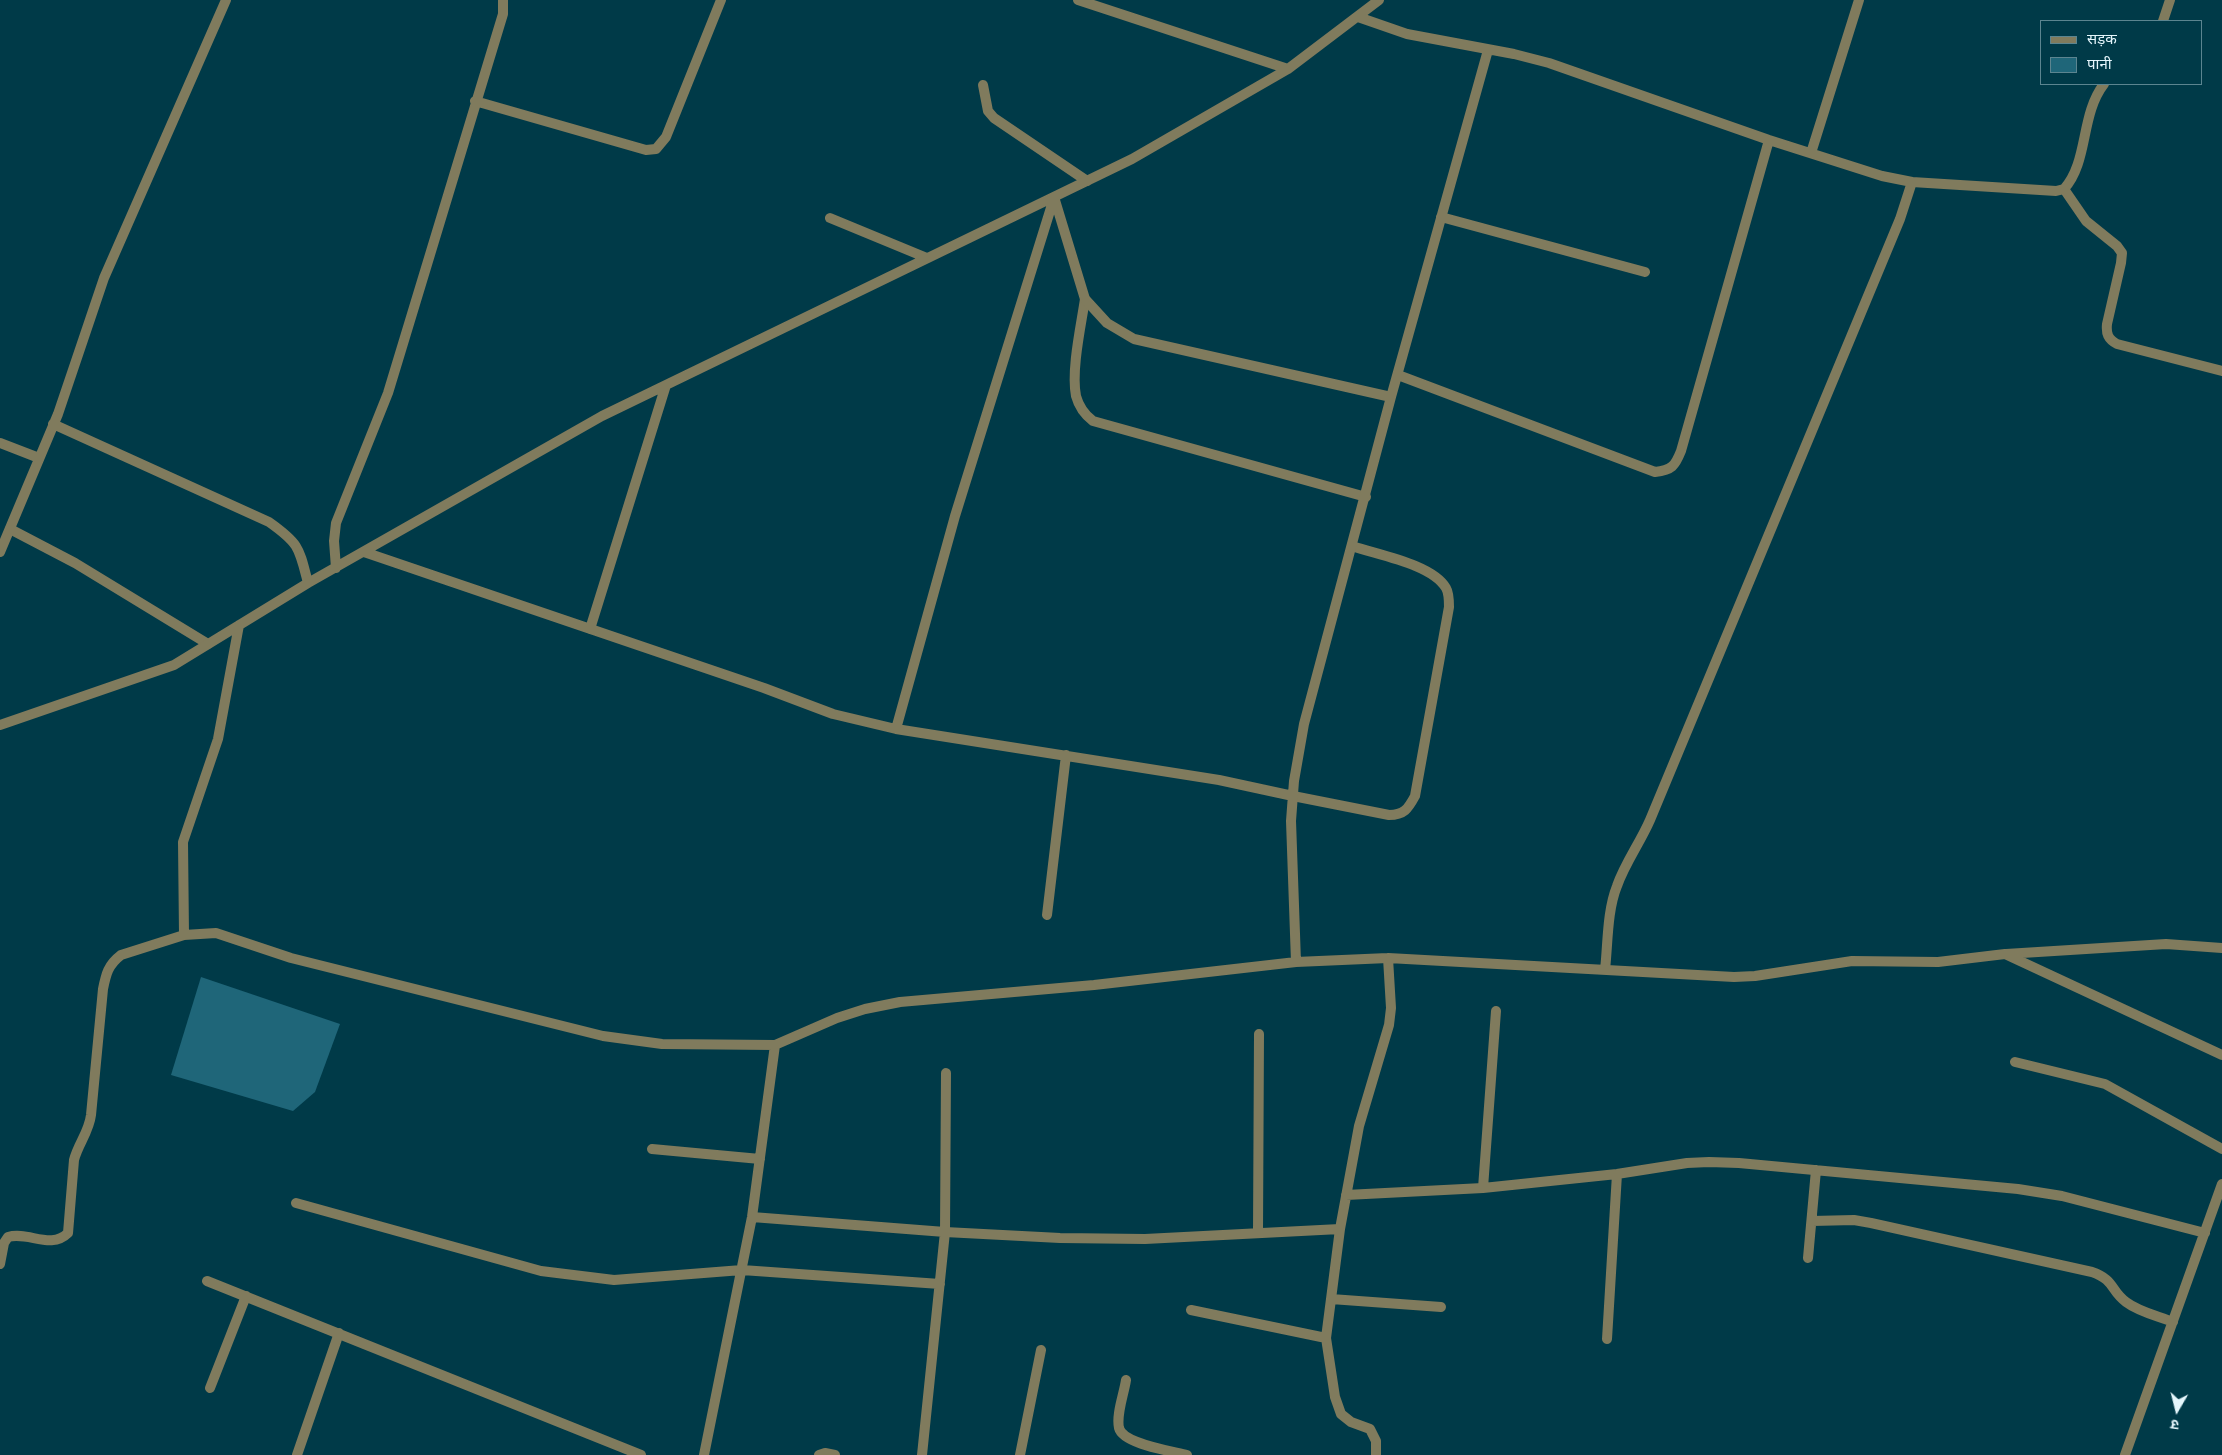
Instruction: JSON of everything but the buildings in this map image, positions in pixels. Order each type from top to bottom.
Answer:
[{"type":"street","points":[[0,552],[53,424],[104,278],[226,0]]},
{"type":"street","points":[[336,568],[334,541],[336,523],[388,393],[503,14],[503,0]]},
{"type":"street","points":[[476,101],[646,150],[656,149],[666,136],[721,0]]},
{"type":"street","points":[[1078,0],[1288,69]]},
{"type":"street","points":[[0,724],[174,665],[308,583],[602,416],[1132,159],[1288,69],[1379,0]]},
{"type":"street","points":[[1811,153],[1859,0]]},
{"type":"street","points":[[2163,20],[2170,0]]},
{"type":"street","points":[[1358,17],[1407,34],[1549,63],[1768,140],[1882,176],[1912,182],[2056,191],[2064,189],[2075,173],[2091,107],[2103,85]]},
{"type":"street","points":[[1296,962],[1291,829],[1293,796],[1304,724],[1366,497],[1391,397],[1488,50]]},
{"type":"street","points":[[983,86],[988,111],[994,118],[1087,181]]},
{"type":"street","points":[[1398,375],[1655,472],[1666,471],[1676,464],[1681,451],[1768,140]]},
{"type":"street","points":[[1605,970],[1616,888],[1623,869],[1640,843],[1650,820],[1900,219],[1912,182]]},
{"type":"street","points":[[2064,189],[2086,221],[2118,246],[2122,253],[2107,324],[2106,333],[2110,340],[2117,344],[2222,371]]},
{"type":"street","points":[[1054,197],[1084,299],[1075,376],[1076,397],[1084,414],[1093,421],[1366,497]]},
{"type":"street","points":[[896,728],[955,516],[1054,197]]},
{"type":"street","points":[[1441,217],[1645,272]]},
{"type":"street","points":[[830,218],[927,258]]},
{"type":"street","points":[[1084,299],[1107,323],[1134,339],[1391,397]]},
{"type":"street","points":[[590,628],[666,385]]},
{"type":"street","points":[[53,424],[269,522],[287,535],[298,548],[308,583]]},
{"type":"street","points":[[0,443],[39,458]]},
{"type":"street","points":[[10,529],[75,563],[208,644]]},
{"type":"street","points":[[364,552],[764,688],[833,714],[896,728],[1219,780],[1389,815],[1399,815],[1408,809],[1415,796],[1449,607],[1447,590],[1440,580],[1428,571],[1352,546]]},
{"type":"street","points":[[184,935],[183,842],[218,738],[239,626]]},
{"type":"street","points":[[1047,915],[1066,755]]},
{"type":"street","points":[[0,1264],[4,1243],[8,1237],[16,1234],[53,1241],[61,1240],[68,1233],[76,1150],[90,1125],[103,989],[107,971],[113,961],[121,955],[184,935],[216,933],[291,958],[604,1036],[662,1044],[775,1045],[837,1018],[866,1009],[900,1002],[1094,985],[1296,962],[1388,958],[1734,977],[1755,976],[1852,961],[1938,962],[2005,954],[2166,944],[2222,948]]},
{"type":"street","points":[[2005,954],[2222,1055]]},
{"type":"street","points":[[1376,1455],[1376,1441],[1370,1429],[1351,1422],[1341,1414],[1335,1397],[1326,1338],[1340,1229],[1359,1126],[1389,1025],[1391,1008],[1388,958]]},
{"type":"street","points":[[1483,1188],[1496,1011]]},
{"type":"street","points":[[1258,1232],[1259,1034]]},
{"type":"street","points":[[704,1455],[752,1216],[775,1045]]},
{"type":"street","points":[[2015,1062],[2105,1084],[2222,1149]]},
{"type":"street","points":[[922,1455],[945,1232],[946,1072]]},
{"type":"street","points":[[652,1149],[760,1159]]},
{"type":"street","points":[[1346,1195],[1483,1188],[1617,1174],[1687,1162],[1709,1162],[2018,1189],[2062,1196],[2205,1232]]},
{"type":"street","points":[[1808,1258],[1816,1170]]},
{"type":"street","points":[[1607,1340],[1617,1174]]},
{"type":"street","points":[[2125,1455],[2222,1184]]},
{"type":"street","points":[[296,1204],[541,1272],[574,1277],[614,1280],[742,1270],[940,1284]]},
{"type":"street","points":[[752,1216],[945,1232],[1060,1238],[1145,1239],[1340,1229]]},
{"type":"street","points":[[1812,1221],[1854,1220],[1871,1222],[2092,1272],[2104,1276],[2111,1282],[2126,1302],[2173,1322]]},
{"type":"street","points":[[207,1280],[641,1455]]},
{"type":"street","points":[[210,1388],[246,1296]]},
{"type":"street","points":[[1331,1299],[1441,1307]]},
{"type":"street","points":[[1192,1310],[1326,1338]]},
{"type":"street","points":[[297,1455],[339,1334]]},
{"type":"street","points":[[1020,1455],[1041,1350]]},
{"type":"street","points":[[1126,1380],[1119,1420],[1119,1428],[1123,1436],[1132,1441],[1187,1455]]},
{"type":"street","points":[[819,1455],[825,1453],[835,1455]]},
{"type":"water","points":[[201,977],[340,1024],[315,1092],[293,1111],[171,1075]]}]
